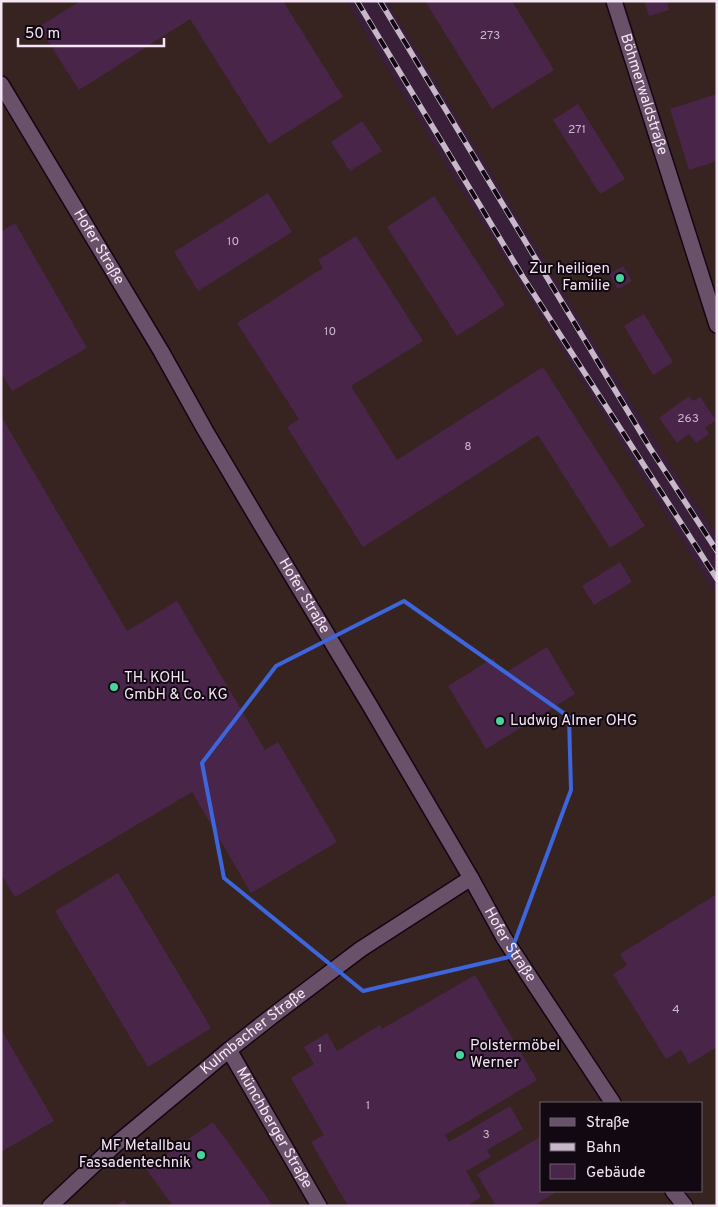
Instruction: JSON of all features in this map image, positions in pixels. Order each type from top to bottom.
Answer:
[{"type":"street","name":"Böhmerwaldstraße","points":[[614,1],[717,325]]},
{"type":"street","name":"Hofer Straße","points":[[1,84],[369,704],[504,938],[612,1102]]},
{"type":"street","name":"Kulmbacher Straße","points":[[50,1206],[115,1145],[229,1050],[361,949],[471,878]]},
{"type":"street","name":"Münchberger Straße","points":[[229,1050],[320,1206]]},
{"type":"street","points":[[674,1192],[684,1206]]},
{"type":"highlighted area","points":[[404,601],[569,717],[571,790],[509,957],[363,991],[224,878],[202,763],[276,666]]},
{"type":"shaded area","points":[[1,1],[346,1],[445,164],[717,596],[717,1206],[1,1206]]},
{"type":"shaded area","points":[[346,1],[387,1],[585,327],[682,483],[717,535],[717,596],[445,164]]},
{"type":"shaded area","points":[[387,1],[717,1],[717,535],[682,483],[585,327]]},
{"type":"building","points":[[80,1],[283,1],[343,97],[269,144],[190,19],[79,90],[39,27]]},
{"type":"building","points":[[425,1],[512,1],[554,70],[492,109]]},
{"type":"building","points":[[644,1],[667,1],[669,10],[649,16]]},
{"type":"building","points":[[717,94],[717,161],[689,170],[670,109]]},
{"type":"building","points":[[578,104],[625,179],[600,194],[553,120]]},
{"type":"building","points":[[362,121],[382,151],[350,171],[331,142]]},
{"type":"building","points":[[268,193],[292,232],[198,291],[174,252]]},
{"type":"building","points":[[434,196],[505,305],[457,336],[387,227]]},
{"type":"building","points":[[15,223],[87,348],[12,391],[1,372],[1,232]]},
{"type":"building","points":[[356,236],[423,341],[351,386],[397,460],[543,367],[645,526],[610,548],[538,435],[363,547],[287,427],[299,419],[237,323],[323,268],[318,260]]},
{"type":"building","name":"Zur heiligen Familie","points":[[623,266],[632,281],[618,289],[609,274]]},
{"type":"building","points":[[644,314],[673,362],[653,375],[624,326]]},
{"type":"building","points":[[689,396],[693,401],[700,397],[716,420],[705,428],[709,434],[696,443],[689,434],[677,443],[659,418]]},
{"type":"building","name":"TH. KOHL GmbH & Co. KG","points":[[1,416],[127,631],[177,601],[265,750],[278,742],[337,842],[251,893],[192,792],[15,897],[1,874]]},
{"type":"building","points":[[620,562],[632,582],[594,605],[582,586]]},
{"type":"building","name":"Ludwig Almer OHG","points":[[547,647],[575,694],[486,749],[448,686],[493,658],[503,674]]},
{"type":"building","points":[[118,873],[211,1028],[148,1067],[55,911]]},
{"type":"building","points":[[717,894],[717,1047],[689,1064],[681,1050],[666,1059],[613,974],[627,965],[620,954]]},
{"type":"building","points":[[475,975],[537,1080],[445,1135],[449,1142],[510,1106],[523,1129],[487,1150],[491,1157],[466,1171],[481,1197],[467,1206],[348,1206],[311,1142],[324,1135],[291,1078],[314,1064],[304,1047],[327,1033],[337,1051],[380,1025],[382,1029]]},
{"type":"building","points":[[1,1029],[54,1121],[1,1152]]},
{"type":"building","name":"MF Metallbau Fassadentechnik","points":[[213,1122],[273,1206],[173,1206],[146,1169]]},
{"type":"building","points":[[540,1137],[540,1192],[556,1192],[533,1206],[496,1206],[477,1174]]},
{"type":"building","points":[[124,1200],[128,1206],[115,1206]]},
{"type":"railway","points":[[357,1],[523,277],[717,579]]},
{"type":"railway","points":[[380,1],[650,448],[717,551]]},
{"type":"place","name":"Zur heiligen Familie","points":[[620,278]]},
{"type":"place","name":"TH. KOHL GmbH & Co. KG","points":[[114,687]]},
{"type":"place","name":"Ludwig Almer OHG","points":[[500,721]]},
{"type":"place","name":"Polstermöbel Werner","points":[[460,1055]]},
{"type":"place","name":"MF Metallbau Fassadentechnik","points":[[201,1155]]}]
